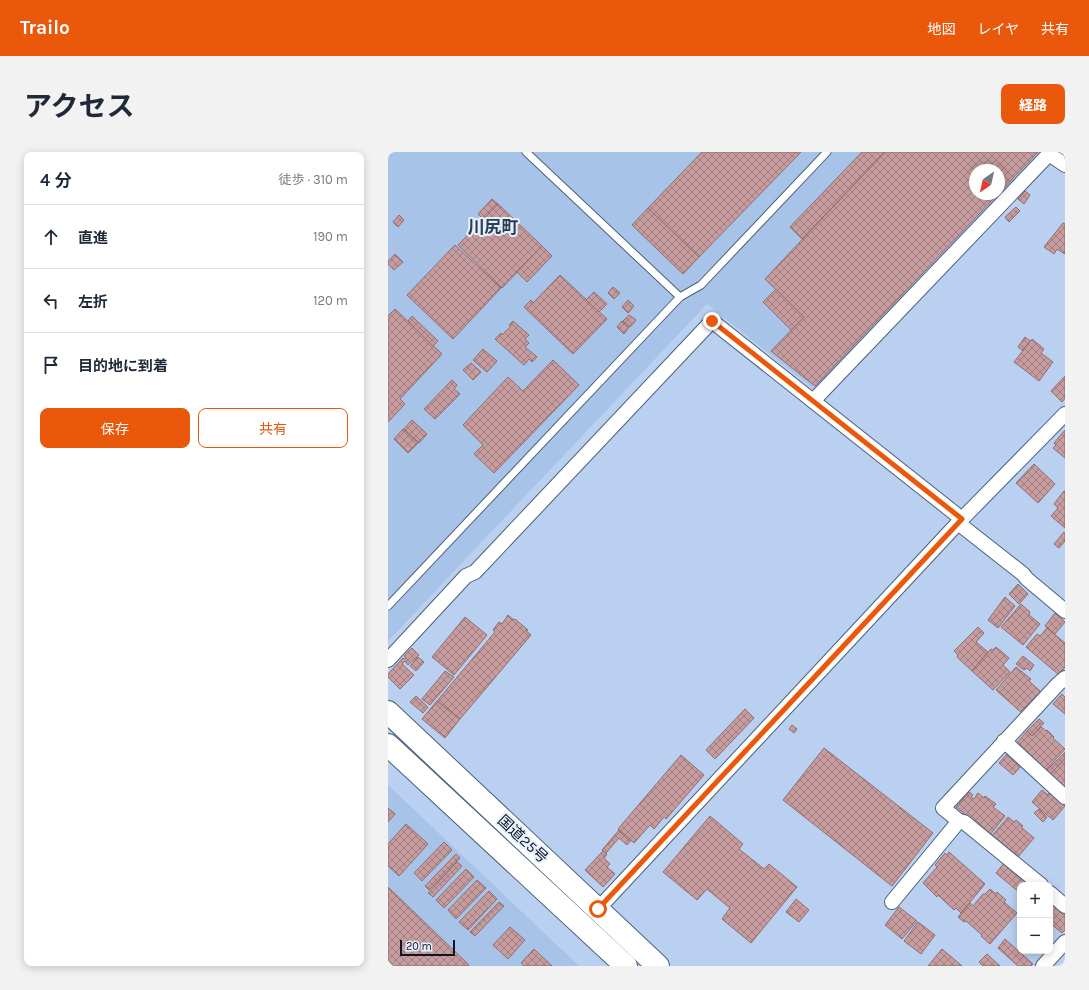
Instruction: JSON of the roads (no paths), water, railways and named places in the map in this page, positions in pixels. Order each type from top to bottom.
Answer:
[{"type":"highway","name":"国道25号","points":[[388,712],[658,966]]},
{"type":"highway","name":"国道25号","points":[[388,745],[626,966]]},
{"type":"street","points":[[813,401],[1050,153],[1065,165]]},
{"type":"street","points":[[388,660],[466,576],[474,572],[712,321],[960,521],[1065,611]]},
{"type":"street","points":[[598,909],[960,521],[1065,414]]},
{"type":"street","points":[[1037,882],[964,822],[959,821],[943,808],[1058,684],[1063,683]]},
{"type":"street","points":[[1004,741],[1065,797]]},
{"type":"street","points":[[892,902],[959,821]]},
{"type":"street","points":[[1053,896],[1065,906]]},
{"type":"street","points":[[1045,965],[1065,942]]},
{"type":"lane","points":[[526,152],[680,297]]},
{"type":"lane","points":[[388,606],[680,297],[701,285],[827,152]]},
{"type":"district","name":"川尻町","points":[[493,227]]}]
